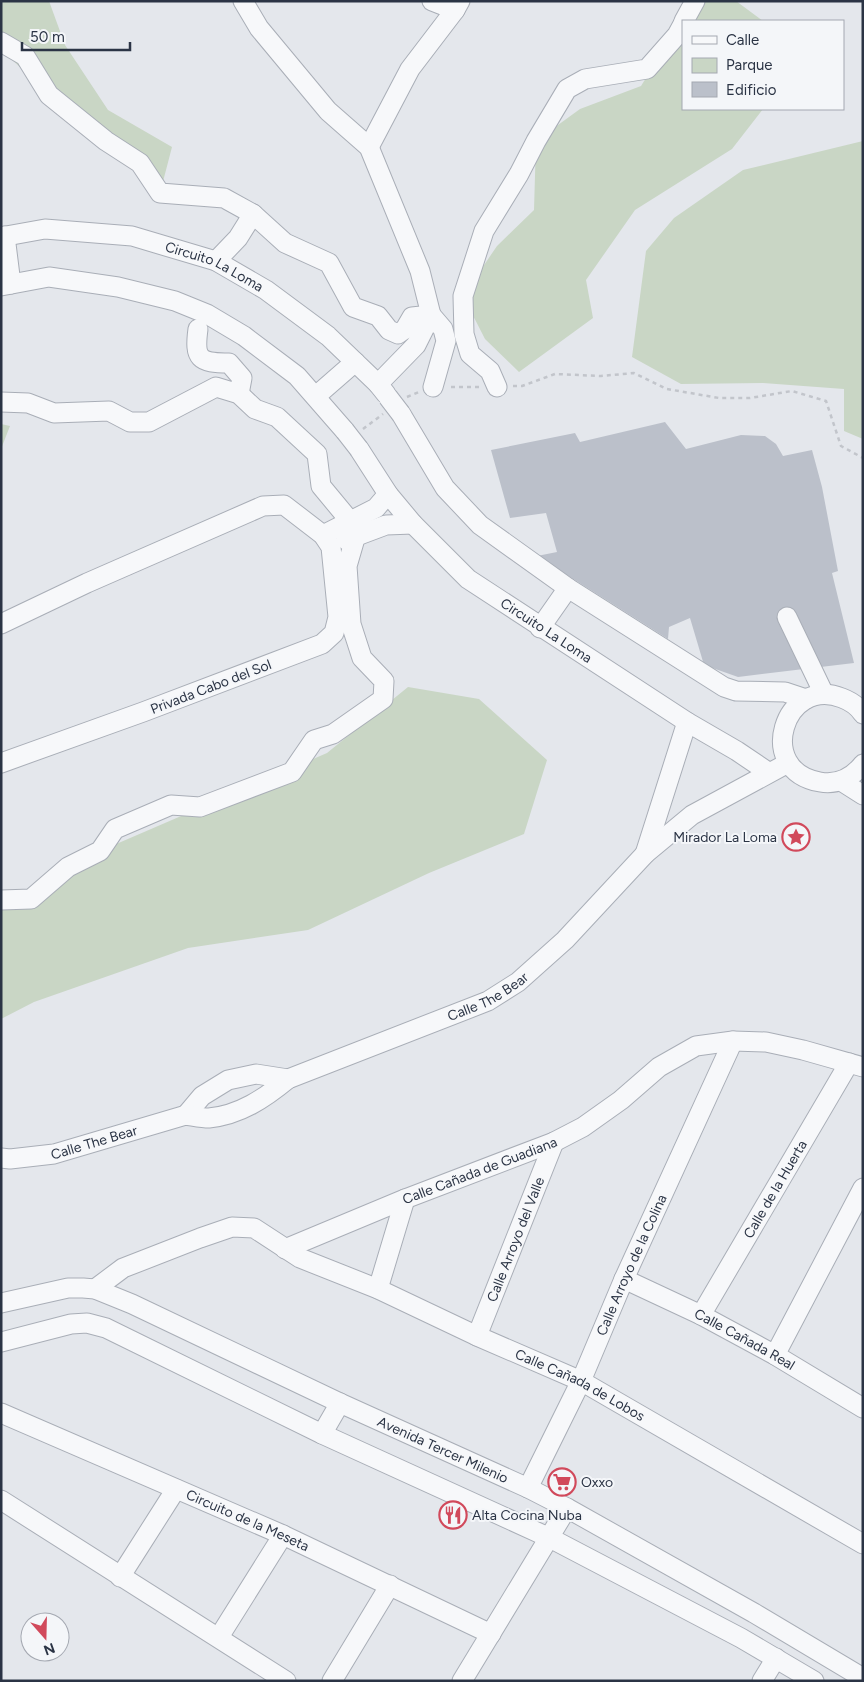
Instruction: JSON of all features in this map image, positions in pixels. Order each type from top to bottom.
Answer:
[{"type":"street","points":[[243,1],[259,28],[328,111],[369,147],[420,271],[437,322],[446,341],[433,387]]},
{"type":"street","points":[[369,147],[410,69],[457,6],[432,1]]},
{"type":"street","points":[[686,20],[695,1]]},
{"type":"street","points":[[497,387],[490,371],[470,354],[464,334],[464,296],[484,231],[568,89],[585,79],[647,69],[682,26]]},
{"type":"street","points":[[1,42],[25,56],[49,95],[106,141],[140,163],[160,193],[224,198],[253,214],[285,243],[329,263],[353,307],[378,316],[389,330],[398,334],[405,329],[412,317],[437,322],[464,334]]},
{"type":"street","points":[[216,261],[238,238],[253,214]]},
{"type":"street","name":"Circuito La Loma","points":[[3,236],[45,230],[132,236],[216,261],[266,290],[328,336],[355,362],[392,400],[445,488],[480,525],[568,588],[724,687],[736,691],[785,692],[806,699]]},
{"type":"street","points":[[3,236],[6,285]]},
{"type":"street","name":"Circuito La Loma","points":[[6,285],[49,277],[118,287],[175,301],[207,314],[244,336],[297,376],[355,437],[388,494],[413,524],[468,579],[540,628],[768,772]]},
{"type":"street","points":[[392,400],[416,346],[437,322]]},
{"type":"street","points":[[198,329],[196,348],[202,359],[212,363],[229,363],[242,378],[239,394]]},
{"type":"street","points":[[316,396],[355,362]]},
{"type":"street","points":[[1,402],[28,403],[54,413],[109,411],[130,422],[149,422],[216,387],[239,394],[256,409],[277,417],[317,454],[321,486],[353,528],[347,566],[351,624],[362,658],[384,681],[383,699],[333,734],[314,740],[292,772],[200,807],[171,805],[115,829],[100,851],[68,867],[30,899],[1,900]]},
{"type":"street","points":[[1,624],[87,583],[263,506],[284,505],[327,541],[353,528],[376,508],[388,494]]},
{"type":"street","points":[[353,528],[413,524]]},
{"type":"street","name":"Privada Cabo del Sol","points":[[1,763],[143,712],[322,644],[334,633],[338,617],[327,541]]},
{"type":"street","points":[[540,628],[568,588]]},
{"type":"street","points":[[787,617],[824,694]]},
{"type":"street","points":[[859,704],[824,694],[806,699],[792,711],[783,727],[782,746],[788,763],[798,774],[811,781],[826,784],[841,781],[850,776],[863,764]]},
{"type":"street","name":"Calle The Bear","points":[[646,854],[687,722]]},
{"type":"street","name":"Calle The Bear","points":[[1,1158],[10,1159],[54,1154],[186,1115],[208,1118],[240,1110],[266,1098],[288,1079],[488,1001],[518,982],[565,940],[646,854],[692,815],[768,772],[788,763]]},
{"type":"street","points":[[841,781],[863,795]]},
{"type":"street","name":"Calle Cañada de Guadiana","points":[[285,1249],[405,1199],[554,1142],[583,1127],[621,1100],[659,1067],[696,1046],[733,1042],[766,1042],[856,1065]]},
{"type":"street","name":"Calle Arroyo de la Colina","points":[[528,1488],[581,1381],[624,1279],[733,1042]]},
{"type":"street","name":"Calle de la Huerta","points":[[701,1315],[856,1065]]},
{"type":"street","points":[[186,1115],[202,1096],[228,1080],[256,1074],[288,1079]]},
{"type":"street","name":"Calle Arroyo del Valle","points":[[476,1336],[554,1142]]},
{"type":"street","points":[[775,1355],[863,1188]]},
{"type":"street","points":[[378,1289],[405,1199]]},
{"type":"street","points":[[95,1289],[123,1268],[232,1227],[254,1228],[285,1249]]},
{"type":"street","name":"Calle Cañada de Lobos","points":[[285,1249],[300,1258],[378,1289],[476,1336],[581,1381],[863,1544]]},
{"type":"street","name":"Calle Cañada Real","points":[[624,1279],[701,1315],[775,1355],[863,1408]]},
{"type":"street","name":"Avenida Tercer Milenio","points":[[1,1303],[68,1288],[95,1289],[132,1304],[340,1403],[528,1488],[754,1613],[863,1678]]},
{"type":"street","points":[[1,1342],[71,1324],[87,1323],[115,1332],[322,1434],[550,1538],[741,1638],[814,1681]]},
{"type":"street","points":[[322,1434],[340,1403]]},
{"type":"street","name":"Circuito de la Meseta","points":[[1,1413],[283,1535],[491,1634]]},
{"type":"street","points":[[120,1576],[176,1489]]},
{"type":"street","points":[[1,1500],[286,1681]]},
{"type":"street","points":[[462,1681],[567,1508]]},
{"type":"street","points":[[218,1637],[283,1535]]},
{"type":"street","points":[[332,1681],[390,1585]]},
{"type":"street","points":[[741,1638],[754,1613]]},
{"type":"street","points":[[762,1681],[776,1658]]},
{"type":"path","points":[[355,437],[392,400],[433,387],[522,386],[555,374],[601,376],[634,373],[667,389],[719,398],[750,398],[792,391],[826,401],[841,446],[863,458]]},
{"type":"green space","points":[[1,1],[49,1],[65,45],[108,110],[172,147],[160,193],[1,50]]},
{"type":"green space","points":[[694,1],[736,1],[762,20],[682,20]]},
{"type":"green space","points":[[682,20],[682,110],[762,110],[732,149],[635,210],[586,280],[593,318],[519,372],[485,339],[463,296],[497,246],[534,210],[536,141],[580,109],[641,86]]},
{"type":"green space","points":[[863,141],[863,439],[844,431],[844,389],[763,383],[681,384],[632,357],[646,251],[674,218],[743,170]]},
{"type":"green space","points":[[1,424],[10,426],[1,449]]},
{"type":"green space","points":[[408,687],[479,699],[547,760],[524,834],[429,873],[308,930],[188,948],[34,1002],[1,1019],[1,895],[20,899],[100,851],[327,753]]},
{"type":"building","points":[[665,422],[686,449],[741,435],[765,436],[776,444],[783,456],[812,450],[822,487],[838,571],[832,573],[854,663],[738,677],[704,665],[690,618],[669,627],[668,639],[537,556],[557,552],[546,513],[510,518],[491,450],[575,433],[580,442]]},
{"type":"place","name":"Mirador La Loma","points":[[796,837]]},
{"type":"place","name":"Oxxo","points":[[562,1482]]},
{"type":"place","name":"Alta Cocina Nuba","points":[[453,1515]]}]
